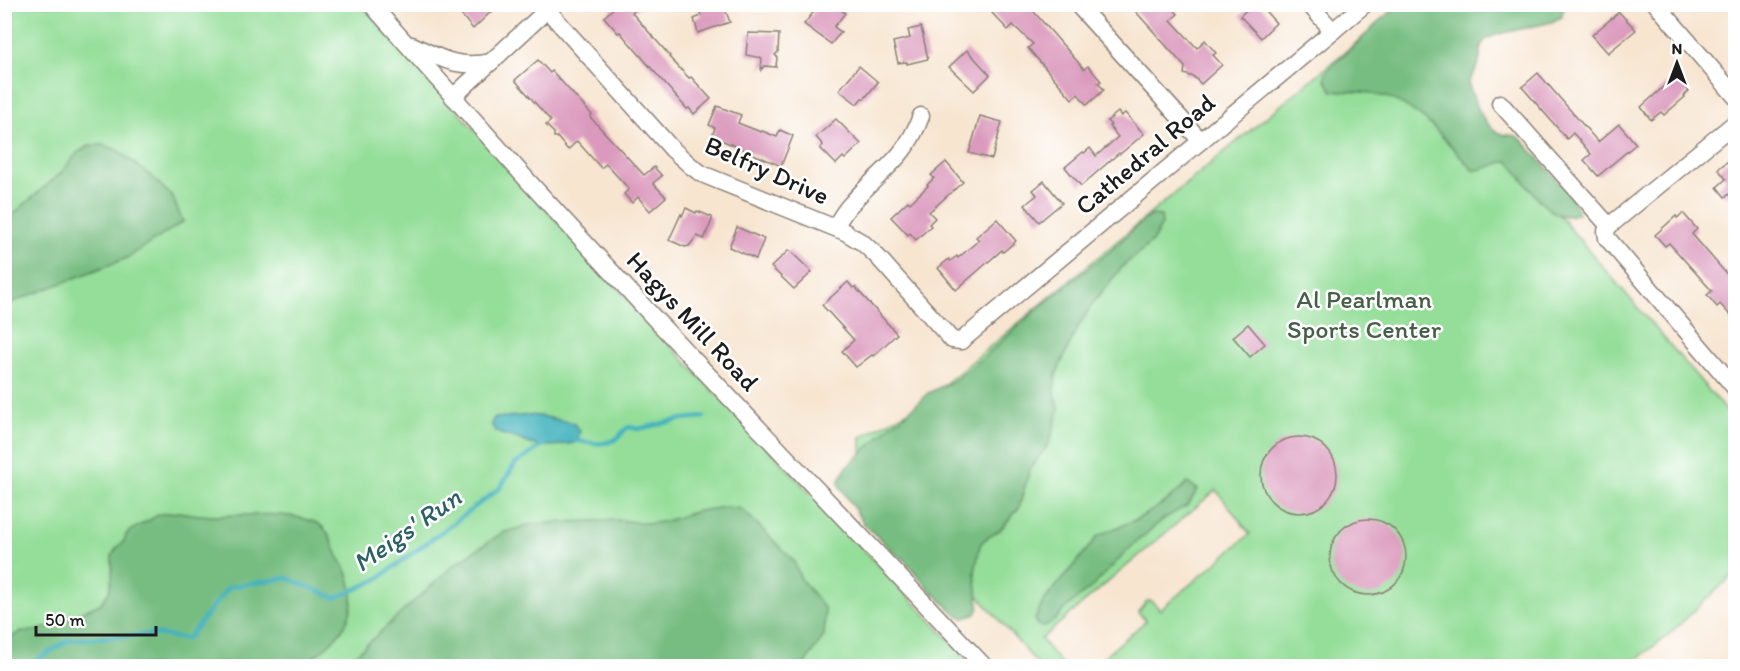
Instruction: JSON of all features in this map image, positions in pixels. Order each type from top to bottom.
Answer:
[{"type":"street","name":"Hagys Mill Road","points":[[371,4],[656,320],[984,666]]},
{"type":"street","points":[[1077,4],[1201,141]]},
{"type":"street","points":[[1309,4],[1333,31]]},
{"type":"street","name":"Cathedral Road","points":[[958,342],[1365,4]]},
{"type":"street","points":[[1656,4],[1736,97]]},
{"type":"street","points":[[453,97],[491,62],[544,7]]},
{"type":"street","name":"Belfry Drive","points":[[544,7],[672,149],[691,166],[702,174],[835,227],[854,237],[870,249],[952,340],[958,342]]},
{"type":"street","points":[[405,42],[456,64],[476,65],[491,62]]},
{"type":"street","points":[[1500,103],[1607,228],[1607,238],[1736,389]]},
{"type":"street","points":[[835,227],[850,204],[904,151],[921,116]]},
{"type":"street","points":[[1607,228],[1736,122]]},
{"type":"green space","points":[[4,5],[362,5],[650,324],[974,666],[5,666]]},
{"type":"green space","points":[[1400,5],[1565,5],[1561,17],[1552,22],[1495,35],[1485,40],[1480,48],[1478,66],[1468,83],[1480,113],[1489,126],[1502,134],[1520,138],[1571,195],[1578,213],[1567,216],[1557,214],[1547,208],[1508,161],[1473,170],[1430,124],[1405,105],[1369,93],[1332,91],[1325,79],[1326,72],[1380,20]]},
{"type":"green space","name":"Al Pearlman Sports Center","points":[[1388,16],[1735,421],[1735,573],[1667,636],[1628,666],[1093,666],[1146,621],[1138,612],[1147,601],[1152,601],[1160,610],[1250,534],[1216,490],[1041,639],[1063,666],[1039,666],[861,461],[861,437],[914,408],[956,375]]},
{"type":"green space","points":[[91,145],[104,145],[117,150],[151,176],[172,196],[183,222],[127,258],[5,305],[5,221],[61,173],[78,152]]},
{"type":"green space","points":[[1152,215],[1161,216],[1162,224],[1152,242],[1122,267],[1093,303],[1075,332],[1056,375],[1054,389],[1059,409],[1050,442],[1030,469],[1019,508],[1000,530],[980,545],[975,572],[979,607],[976,614],[965,618],[959,617],[929,589],[903,558],[864,524],[839,485],[839,479],[847,467],[928,393],[953,381],[983,358],[1041,306]]},
{"type":"green space","points":[[1187,483],[1198,489],[1188,505],[1165,518],[1135,543],[1094,585],[1054,621],[1042,627],[1037,625],[1035,619],[1043,602],[1098,536],[1151,511]]},
{"type":"green space","points":[[725,507],[744,511],[790,557],[801,579],[825,609],[824,636],[803,666],[343,666],[455,564],[502,533],[532,524],[561,522],[622,520],[653,523],[698,511]]},
{"type":"green space","points":[[179,512],[211,516],[276,515],[318,523],[329,535],[346,570],[352,589],[352,603],[344,627],[335,638],[302,666],[5,666],[5,641],[20,632],[48,627],[100,604],[109,592],[112,556],[126,535],[160,514]]},
{"type":"water","points":[[530,415],[573,423],[580,431],[578,438],[574,443],[539,446],[501,434],[491,424],[494,418]]},
{"type":"building","points":[[452,4],[499,4],[473,29]]},
{"type":"building","points":[[618,4],[642,4],[632,13],[669,57],[711,99],[694,114],[604,17]]},
{"type":"building","points":[[697,4],[723,4],[730,22],[698,33],[694,19],[701,16]]},
{"type":"building","points":[[820,4],[834,4],[845,13],[834,27],[841,32],[831,44],[804,24]]},
{"type":"building","points":[[1001,4],[1027,4],[1084,69],[1088,66],[1101,81],[1098,83],[1104,90],[1087,105],[1078,94],[1072,99],[1028,48],[1033,44],[1013,25],[1008,30],[992,13]]},
{"type":"building","points":[[1129,4],[1169,4],[1178,14],[1171,20],[1197,48],[1205,40],[1216,53],[1213,55],[1222,65],[1201,84],[1194,77],[1184,74],[1185,67]]},
{"type":"building","points":[[1253,4],[1259,4],[1276,23],[1261,38],[1240,16]]},
{"type":"building","points":[[1619,12],[1636,30],[1608,53],[1592,35]]},
{"type":"building","points":[[921,27],[928,59],[907,64],[907,62],[898,63],[893,42],[910,38],[908,30]]},
{"type":"building","points":[[748,33],[779,34],[778,52],[775,55],[777,57],[776,67],[764,66],[761,70],[762,58],[746,55]]},
{"type":"building","points":[[967,50],[990,75],[974,91],[949,67]]},
{"type":"building","points":[[538,60],[550,73],[552,71],[592,115],[590,117],[644,175],[654,167],[662,176],[653,183],[666,197],[650,211],[638,197],[632,203],[624,194],[629,189],[606,164],[601,168],[577,141],[568,150],[557,137],[554,137],[554,133],[546,125],[551,121],[515,80]]},
{"type":"building","points":[[859,66],[878,82],[857,104],[839,90]]},
{"type":"building","points":[[1538,73],[1598,142],[1619,124],[1636,144],[1598,176],[1584,160],[1591,154],[1573,133],[1567,139],[1522,87]]},
{"type":"building","points":[[1678,77],[1689,91],[1664,115],[1661,112],[1651,120],[1641,107],[1670,81]]},
{"type":"building","points":[[717,106],[741,115],[738,123],[777,137],[780,130],[793,136],[781,166],[712,136],[715,128],[709,125]]},
{"type":"building","points":[[1118,112],[1121,116],[1125,113],[1144,134],[1081,186],[1065,167],[1090,148],[1096,156],[1118,137],[1107,121]]},
{"type":"building","points":[[980,116],[1002,122],[992,159],[969,153]]},
{"type":"building","points":[[836,119],[861,144],[836,164],[820,148],[823,145],[816,137]]},
{"type":"building","points":[[1736,155],[1736,190],[1725,197],[1717,187],[1726,179],[1718,169]]},
{"type":"building","points":[[946,162],[963,182],[929,212],[935,218],[929,224],[931,226],[916,240],[891,217],[928,186],[934,178],[931,175]]},
{"type":"building","points":[[1044,181],[1062,203],[1039,222],[1025,205],[1037,195],[1033,190]]},
{"type":"building","points":[[686,208],[712,217],[712,220],[704,239],[697,236],[689,246],[685,247],[669,240]]},
{"type":"building","points":[[1683,213],[1697,229],[1692,234],[1736,285],[1736,321],[1720,304],[1717,307],[1707,295],[1712,291],[1669,243],[1665,246],[1655,235],[1676,216],[1677,218]]},
{"type":"building","points":[[997,219],[1016,241],[1003,252],[1002,250],[956,290],[938,268],[949,259],[950,261],[957,256],[958,258],[979,240],[976,237]]},
{"type":"building","points":[[737,227],[764,239],[756,259],[729,247]]},
{"type":"building","points":[[789,250],[812,272],[794,289],[771,267]]},
{"type":"building","points":[[848,282],[897,334],[873,356],[856,367],[842,351],[854,340],[822,305]]},
{"type":"building","points":[[1248,324],[1265,344],[1250,357],[1233,337]]},
{"type":"building","points":[[1292,437],[1306,437],[1320,443],[1331,454],[1337,468],[1334,490],[1326,502],[1306,513],[1292,513],[1278,507],[1267,496],[1261,482],[1261,468],[1267,454],[1278,443]]},
{"type":"building","points":[[1361,519],[1375,519],[1389,525],[1400,536],[1406,550],[1403,572],[1395,584],[1375,595],[1361,595],[1347,589],[1336,578],[1330,564],[1330,550],[1336,536],[1347,525]]},
{"type":"waterway","name":"Meigs' Run","points":[[572,440],[605,443],[618,438],[629,427],[638,429],[704,417]]},
{"type":"waterway","name":"Meigs' Run","points":[[27,666],[69,640],[155,634],[187,639],[229,587],[287,578],[336,598],[376,580],[440,533],[500,488],[515,464],[545,444]]}]
